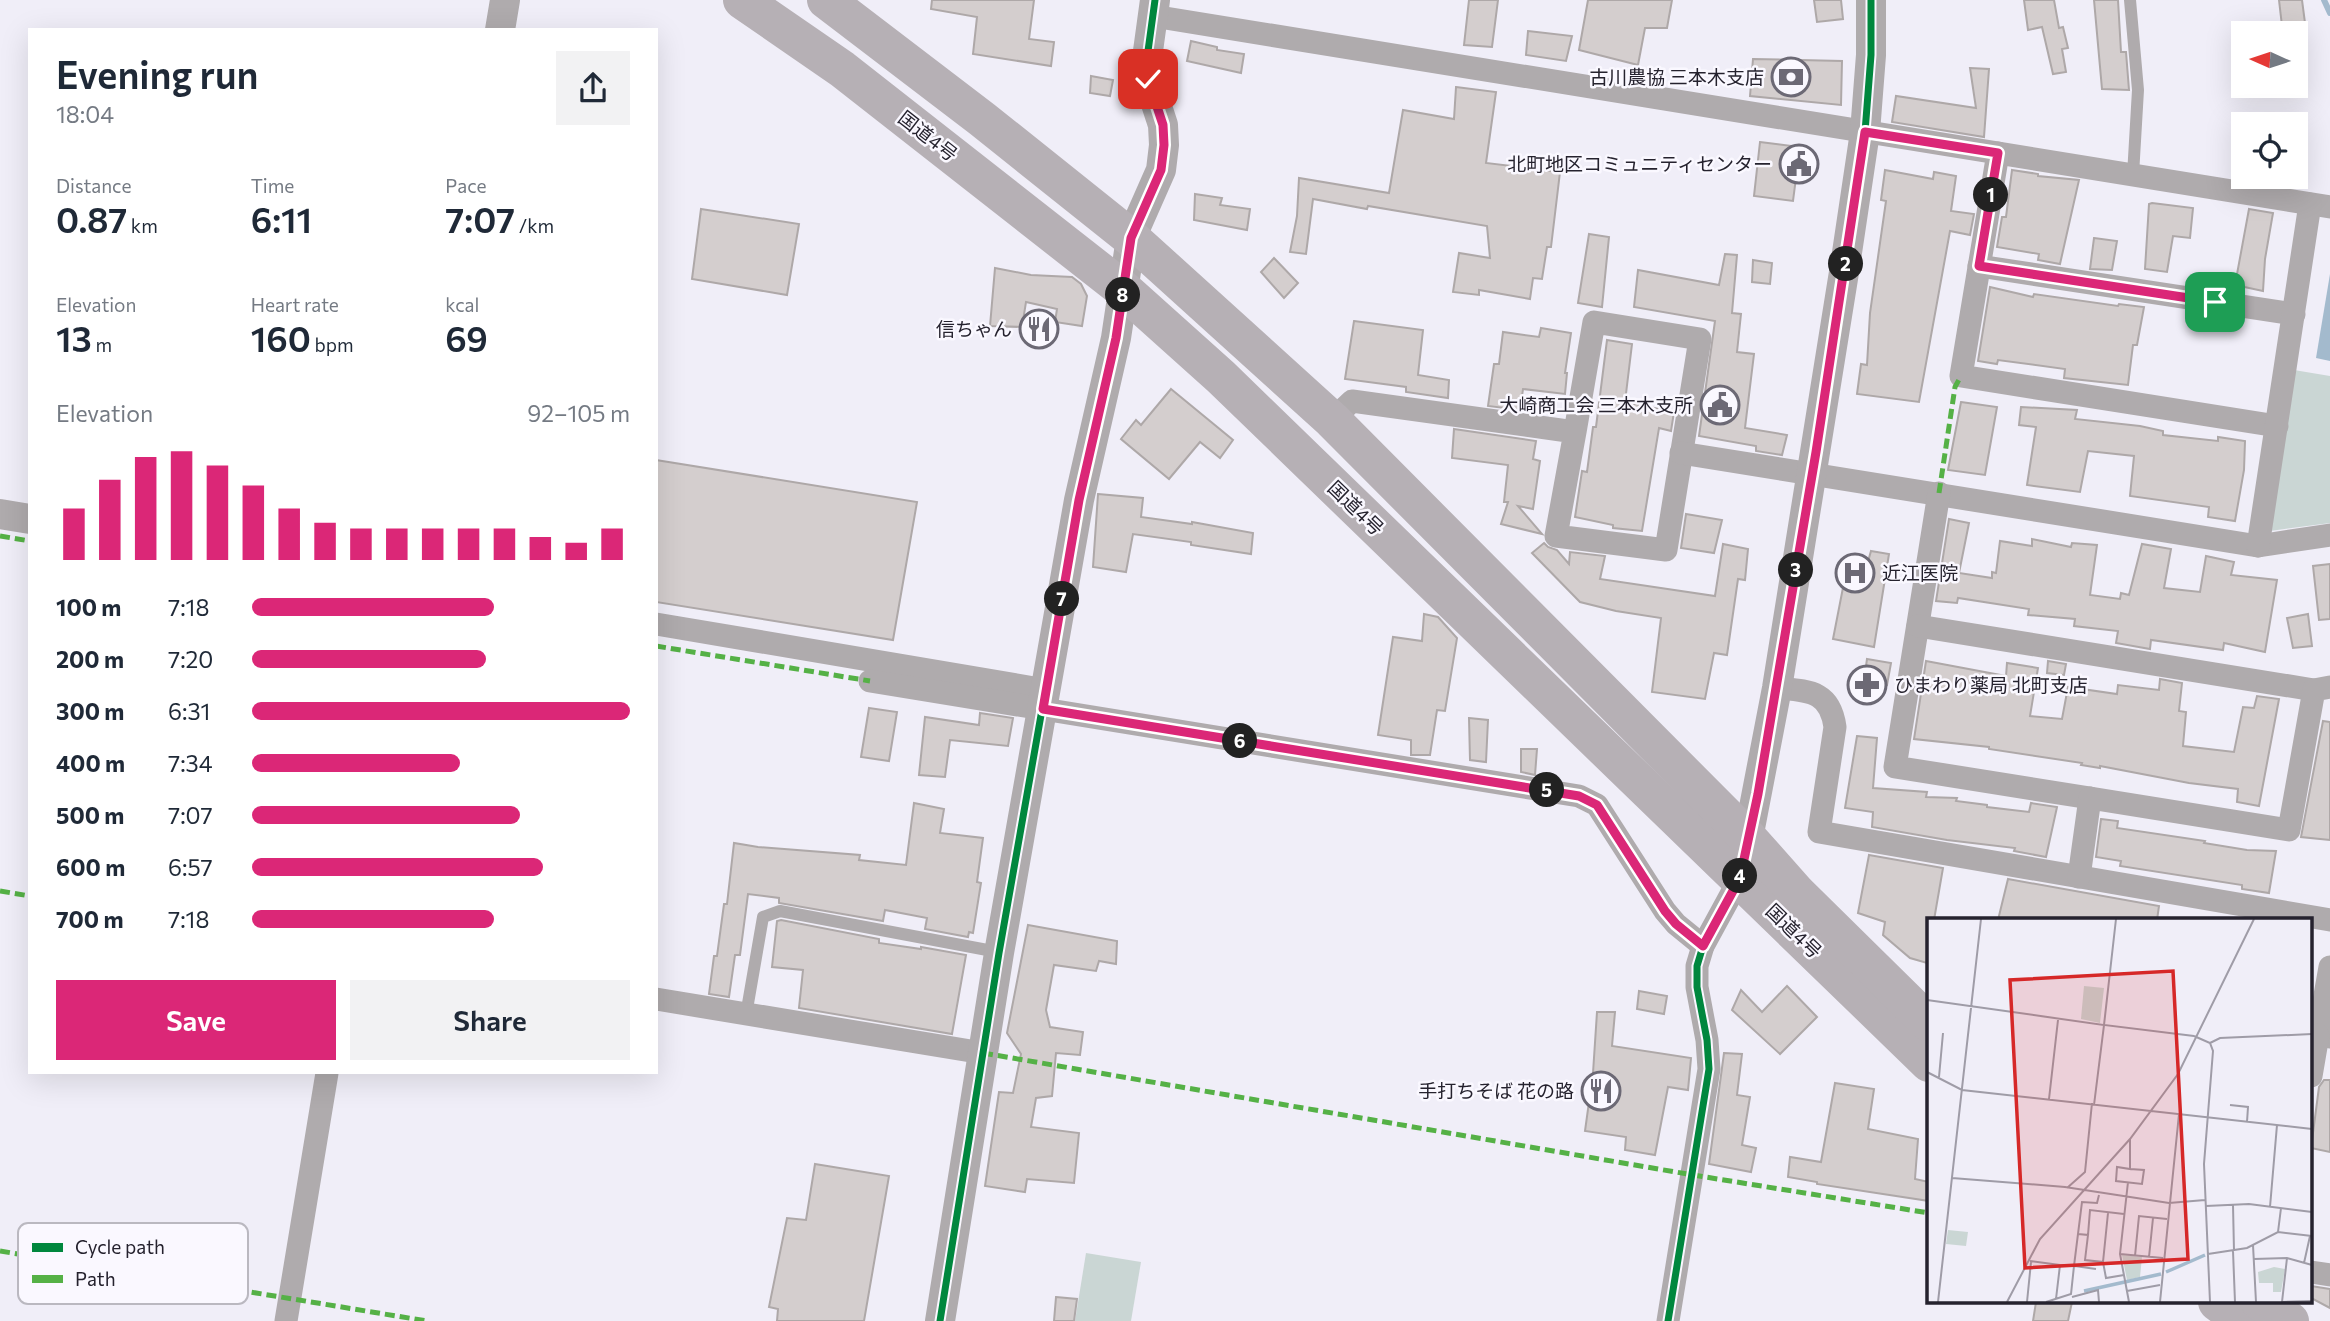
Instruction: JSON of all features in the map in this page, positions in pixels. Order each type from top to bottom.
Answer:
[{"type":"highway","name":"国道4号","points":[[742,0],[842,69],[1124,290],[1221,377],[1927,1061]]},
{"type":"highway","name":"国道4号","points":[[826,0],[1003,135],[1131,238],[1332,420],[1749,839],[1797,893],[1927,1021]]},
{"type":"highway","points":[[2220,1304],[2242,1321]]},
{"type":"highway","points":[[2263,1304],[2290,1321]]},
{"type":"street","points":[[500,28],[505,0]]},
{"type":"street","points":[[1668,1321],[1709,1069],[1707,1040],[1697,987],[1697,966],[1703,946],[1740,878],[1777,688],[1865,132],[1871,55],[1871,0]]},
{"type":"street","points":[[940,1321],[999,953],[1079,500],[1116,338],[1131,238],[1161,170],[1163,125],[1148,79],[1148,51],[1154,8],[1865,132],[2320,206],[2294,314],[2258,546]]},
{"type":"street","points":[[1998,153],[1961,376],[2277,426]]},
{"type":"street","points":[[1979,266],[2294,314]]},
{"type":"street","points":[[1594,322],[1700,339],[1666,550],[1556,536],[1575,432],[1594,322]]},
{"type":"street","points":[[1332,420],[1352,401],[1575,432]]},
{"type":"street","points":[[1681,453],[2258,546],[2330,535]]},
{"type":"street","points":[[1919,626],[2322,689],[2289,830],[1895,767],[1939,494]]},
{"type":"street","points":[[0,514],[28,519]]},
{"type":"street","points":[[658,624],[1045,699],[1579,796],[1597,805],[1665,911],[1676,924],[1703,946]]},
{"type":"street","points":[[870,681],[1045,699]]},
{"type":"street","points":[[1777,688],[1812,692],[1825,699],[1834,714],[1835,727],[1819,832],[2330,919]]},
{"type":"street","points":[[2079,877],[2090,798]]},
{"type":"street","points":[[2312,1073],[2324,1036],[2330,967]]},
{"type":"street","points":[[658,999],[983,1053]]},
{"type":"street","points":[[285,1321],[327,1074]]},
{"type":"street","points":[[2312,1272],[2330,1275]]},
{"type":"lane","points":[[2130,0],[2138,90],[2133,175]]},
{"type":"lane","points":[[746,1015],[763,917],[780,911],[999,953]]},
{"type":"shaded area","points":[[2294,370],[2330,376],[2330,523],[2270,531]]},
{"type":"shaded area","points":[[1086,1253],[1141,1262],[1131,1321],[1075,1321]]},
{"type":"water","points":[[2330,274],[2330,361],[2316,358]]},
{"type":"building","points":[[932,0],[1034,0],[1029,39],[1054,42],[1051,66],[973,54],[977,17],[931,9]]},
{"type":"building","points":[[1469,0],[1498,0],[1492,47],[1464,45]]},
{"type":"building","points":[[1588,0],[1672,0],[1667,28],[1645,28],[1638,65],[1579,50]]},
{"type":"building","points":[[1814,0],[1841,0],[1843,19],[1817,22]]},
{"type":"building","points":[[2024,0],[2054,0],[2059,28],[2063,27],[2068,48],[2062,49],[2066,72],[2053,74],[2042,27],[2028,30]]},
{"type":"building","points":[[2094,0],[2118,0],[2121,52],[2126,52],[2129,90],[2102,89]]},
{"type":"building","points":[[2279,0],[2302,0],[2305,21],[2281,21]]},
{"type":"building","points":[[1528,31],[1572,36],[1566,61],[1526,55]]},
{"type":"building","points":[[1191,41],[1217,47],[1217,50],[1244,54],[1241,73],[1187,61]]},
{"type":"building","points":[[1753,59],[1842,61],[1841,105],[1750,96]]},
{"type":"building","points":[[1970,68],[1989,69],[1984,137],[1892,122],[1896,96],[1976,108]]},
{"type":"building","points":[[1091,76],[1113,80],[1110,96],[1090,93]]},
{"type":"building","points":[[1456,87],[1496,92],[1486,163],[1560,172],[1551,247],[1547,247],[1542,279],[1533,278],[1530,299],[1479,290],[1479,295],[1453,292],[1459,253],[1490,258],[1487,226],[1313,199],[1306,254],[1290,252],[1297,216],[1299,178],[1389,193],[1403,110],[1454,119]]},
{"type":"building","points":[[1760,142],[1800,147],[1793,201],[1754,196]]},
{"type":"building","points":[[1885,170],[1933,179],[1934,172],[1956,176],[1951,211],[1974,214],[1970,235],[1950,231],[1919,402],[1857,394],[1861,364],[1867,365],[1870,313],[1886,201],[1881,200]]},
{"type":"building","points":[[2012,170],[2079,180],[2060,264],[2038,260],[2039,254],[1997,247],[2002,217],[2006,217]]},
{"type":"building","points":[[1195,194],[1222,198],[1220,205],[1250,209],[1247,230],[1194,220]]},
{"type":"building","points":[[2149,204],[2193,208],[2190,238],[2173,236],[2167,272],[2145,269]]},
{"type":"building","points":[[701,209],[799,224],[787,295],[692,279]]},
{"type":"building","points":[[2249,209],[2273,213],[2263,291],[2235,285]]},
{"type":"building","points":[[1589,234],[1609,237],[1602,307],[1578,303]]},
{"type":"building","points":[[2094,238],[2117,241],[2112,270],[2090,269]]},
{"type":"building","points":[[1725,254],[1737,255],[1732,313],[1741,314],[1737,352],[1754,354],[1745,428],[1787,435],[1782,455],[1756,451],[1756,446],[1699,436],[1715,321],[1634,307],[1638,270],[1719,285]]},
{"type":"building","points":[[1274,258],[1298,283],[1284,298],[1261,272]]},
{"type":"building","points":[[1753,260],[1772,263],[1770,284],[1752,282]]},
{"type":"building","points":[[995,268],[1031,275],[1072,277],[1081,284],[1087,296],[1082,326],[1055,322],[1057,309],[1026,302],[1022,327],[990,326]]},
{"type":"building","points":[[1990,287],[2033,297],[2034,294],[2144,307],[2137,345],[2133,345],[2128,385],[2064,378],[2065,369],[1998,360],[1997,364],[1978,361]]},
{"type":"building","points":[[1354,321],[1423,330],[1418,375],[1449,380],[1448,398],[1406,392],[1406,387],[1345,379]]},
{"type":"building","points":[[1541,328],[1571,333],[1565,394],[1523,389],[1520,410],[1488,406],[1494,364],[1499,364],[1503,332],[1539,337]]},
{"type":"building","points":[[1607,340],[1632,344],[1625,402],[1674,412],[1671,431],[1659,428],[1642,531],[1613,528],[1613,525],[1575,517],[1582,471],[1587,472],[1593,427],[1596,427]]},
{"type":"building","points":[[1171,389],[1233,440],[1220,458],[1200,442],[1169,479],[1121,439],[1136,420],[1141,425]]},
{"type":"building","points":[[1961,402],[1997,407],[1985,475],[1948,470]]},
{"type":"building","points":[[2021,407],[2077,410],[2075,419],[2140,426],[2163,431],[2163,435],[2245,441],[2244,470],[2235,521],[2208,517],[2209,507],[2130,496],[2134,456],[2088,451],[2080,492],[2027,485],[2036,427],[2019,425]]},
{"type":"building","points":[[1454,429],[1536,441],[1533,459],[1540,461],[1533,509],[1518,506],[1542,534],[1501,524],[1508,502],[1504,502],[1508,465],[1452,458]]},
{"type":"building","points":[[658,460],[917,502],[893,640],[658,602]]},
{"type":"building","points":[[1098,494],[1143,498],[1141,517],[1192,522],[1253,533],[1251,554],[1133,534],[1126,572],[1093,567]]},
{"type":"building","points":[[1686,514],[1722,520],[1714,553],[1681,548]]},
{"type":"building","points":[[1949,519],[1969,523],[1959,573],[1992,578],[1992,572],[1996,573],[2000,541],[2032,546],[2032,539],[2071,547],[2072,543],[2097,545],[2090,595],[2120,599],[2121,593],[2129,595],[2142,544],[2171,549],[2164,588],[2200,592],[2206,556],[2234,562],[2231,575],[2277,580],[2265,652],[2224,643],[2223,650],[2151,640],[2150,649],[2116,643],[2118,631],[2074,626],[2075,619],[2028,615],[2029,609],[1958,598],[1957,603],[1936,601]]},
{"type":"building","points":[[1544,543],[1557,550],[1569,564],[1570,552],[1605,556],[1600,579],[1715,596],[1723,544],[1748,549],[1745,580],[1738,579],[1727,655],[1714,653],[1705,699],[1652,692],[1661,618],[1580,602],[1532,553]]},
{"type":"building","points":[[1871,551],[1889,554],[1874,647],[1833,639],[1848,562],[1867,565]]},
{"type":"building","points":[[2330,564],[2330,619],[2319,620],[2313,566]]},
{"type":"building","points":[[1424,614],[1438,617],[1457,638],[1445,711],[1437,710],[1430,755],[1411,755],[1411,740],[1378,735],[1393,637],[1422,641]]},
{"type":"building","points":[[2308,614],[2312,646],[2293,648],[2287,618]]},
{"type":"building","points":[[1867,659],[1891,663],[1887,685],[1864,680]]},
{"type":"building","points":[[1926,661],[2006,676],[2007,663],[2038,668],[2030,716],[2062,719],[2068,687],[2117,694],[2118,685],[2159,690],[2160,679],[2182,683],[2179,711],[2186,712],[2183,746],[2234,752],[2243,707],[2254,708],[2257,696],[2279,699],[2259,806],[2237,802],[2238,789],[2081,765],[2082,763],[1989,747],[1914,739]]},
{"type":"building","points":[[2048,661],[2066,664],[2064,675],[2047,673]]},
{"type":"building","points":[[869,708],[897,712],[889,761],[861,757]]},
{"type":"building","points":[[980,713],[1013,718],[1008,746],[950,740],[945,777],[919,775],[925,717],[979,725]]},
{"type":"building","points":[[1469,718],[1488,720],[1486,762],[1470,760]]},
{"type":"building","points":[[2323,721],[2330,722],[2330,840],[2301,837]]},
{"type":"building","points":[[1857,736],[1877,738],[1873,788],[1927,792],[1926,797],[1957,798],[1956,801],[2029,812],[2031,803],[2057,807],[2046,857],[2014,851],[2015,848],[1872,827],[1873,812],[1845,808]]},
{"type":"building","points":[[1521,749],[1537,749],[1535,775],[1521,772]]},
{"type":"building","points":[[914,803],[944,809],[940,833],[983,838],[977,882],[981,883],[973,933],[969,932],[968,937],[925,929],[927,918],[885,910],[883,921],[779,903],[779,898],[748,894],[740,955],[735,955],[729,997],[709,994],[724,904],[727,904],[734,843],[860,855],[859,860],[906,865]]},
{"type":"building","points":[[2101,819],[2118,821],[2117,828],[2247,850],[2276,851],[2269,893],[2242,889],[2242,885],[2120,866],[2121,861],[2096,857]]},
{"type":"building","points":[[1869,855],[1943,868],[1934,918],[1927,918],[1927,963],[1910,958],[1883,935],[1885,922],[1858,913]]},
{"type":"building","points":[[2008,879],[2159,906],[2157,918],[1998,918]]},
{"type":"building","points":[[777,921],[879,939],[879,943],[966,955],[952,1034],[799,1008],[803,970],[772,967]]},
{"type":"building","points":[[1028,925],[1117,941],[1116,964],[1099,961],[1096,971],[1054,965],[1046,1010],[1050,1027],[1083,1032],[1080,1055],[1056,1053],[1052,1096],[1036,1098],[1031,1127],[1079,1133],[1074,1183],[1027,1179],[1025,1192],[985,1186],[999,1092],[1013,1093],[1021,1054],[1007,1033]]},
{"type":"building","points":[[1787,986],[1817,1017],[1780,1054],[1732,1010],[1741,990],[1762,1012]]},
{"type":"building","points":[[1639,991],[1667,996],[1664,1014],[1637,1009]]},
{"type":"building","points":[[1597,1012],[1615,1012],[1612,1046],[1691,1058],[1688,1090],[1668,1087],[1655,1155],[1625,1150],[1626,1137],[1585,1131],[1593,1073]]},
{"type":"building","points":[[1724,1053],[1742,1054],[1737,1095],[1750,1097],[1742,1145],[1756,1148],[1751,1172],[1709,1164]]},
{"type":"building","points":[[2324,1080],[2330,1080],[2330,1152],[2312,1148],[2319,1087]]},
{"type":"building","points":[[1835,1083],[1874,1089],[1868,1129],[1918,1139],[1915,1179],[1927,1182],[1927,1201],[1788,1177],[1790,1157],[1821,1162]]},
{"type":"building","points":[[815,1164],[889,1176],[864,1321],[777,1321],[778,1309],[769,1307],[787,1218],[806,1220]]},
{"type":"building","points":[[2312,1286],[2330,1289],[2330,1308],[2312,1299]]},
{"type":"building","points":[[1056,1297],[1077,1299],[1074,1321],[1054,1321]]},
{"type":"building","points":[[2036,1304],[2072,1304],[2068,1321],[2033,1321]]},
{"type":"waterway","points":[[2324,0],[2330,13]]},
{"type":"marked path","points":[[1939,493],[1955,387],[1961,376]]},
{"type":"marked path","points":[[0,536],[28,541]]},
{"type":"marked path","points":[[658,646],[870,681]]},
{"type":"marked path","points":[[0,891],[28,896]]},
{"type":"marked path","points":[[983,1053],[1927,1213]]},
{"type":"marked path","points":[[0,1251],[18,1254]]},
{"type":"marked path","points":[[248,1292],[427,1321]]},
{"type":"cycle path","points":[[940,1321],[999,953],[1079,500],[1116,338],[1131,238],[1161,170],[1163,125],[1148,79],[1148,51],[1155,0]]},
{"type":"cycle path","points":[[1668,1321],[1709,1069],[1707,1040],[1697,987],[1697,966],[1703,946],[1740,878],[1758,794],[1816,452],[1865,132],[1871,55],[1871,0]]},
{"type":"place","name":"古川農協 三本木支店","points":[[1791,77]]},
{"type":"place","name":"北町地区コミュニティセンター","points":[[1799,164]]},
{"type":"place","name":"信ちゃん","points":[[1039,329]]},
{"type":"place","name":"大崎商工会 三本木支所","points":[[1720,405]]},
{"type":"place","name":"近江医院","points":[[1855,573]]},
{"type":"place","name":"ひまわり薬局 北町支店","points":[[1867,685]]},
{"type":"place","name":"手打ちそば 花の路","points":[[1601,1091]]},
{"type":"route","points":[[1148,79],[1163,125],[1161,170],[1131,238],[1116,338],[1079,500],[1043,709],[1579,796],[1597,805],[1665,911],[1676,924],[1703,946],[1740,878],[1758,794],[1816,452],[1865,132],[1998,153],[1979,266],[2215,302]]}]
